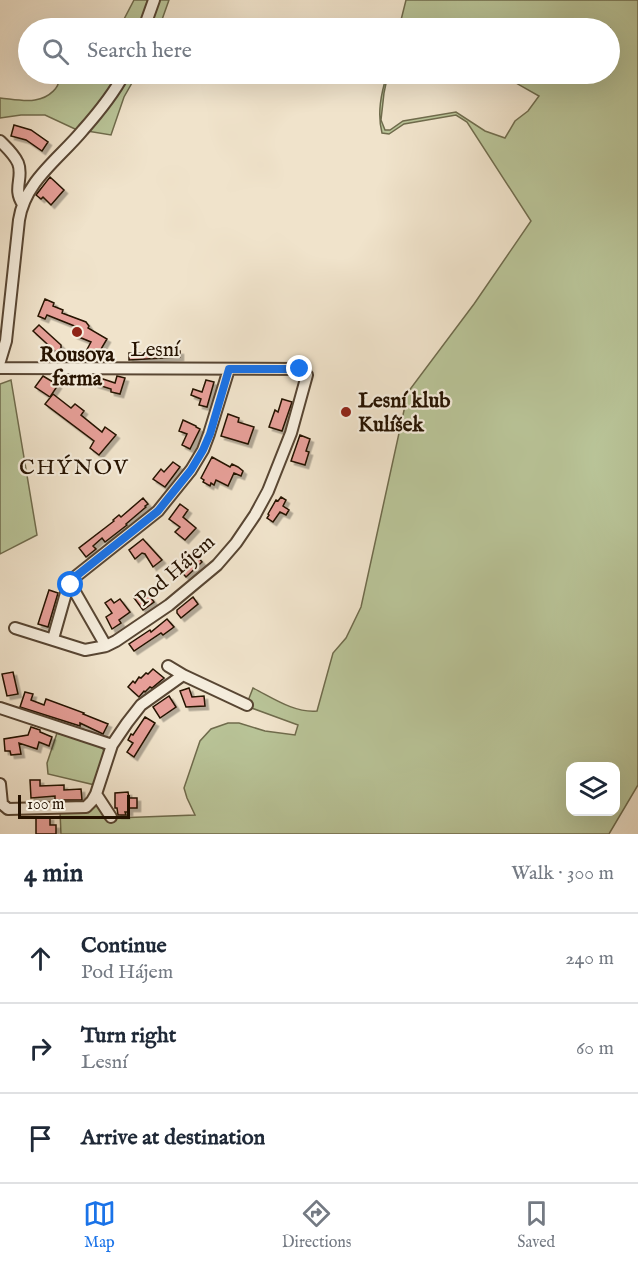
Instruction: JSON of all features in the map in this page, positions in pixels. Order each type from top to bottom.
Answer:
[{"type":"street","points":[[148,18],[154,0]]},
{"type":"street","points":[[0,361],[6,341],[19,220],[23,204],[32,186],[83,130],[117,84]]},
{"type":"street","points":[[0,141],[18,162],[20,169],[18,192],[23,204]]},
{"type":"street","name":"Lesní","points":[[0,368],[300,369],[307,375]]},
{"type":"street","points":[[53,639],[66,592],[75,577],[158,511],[191,470],[210,434],[229,369]]},
{"type":"street","name":"Pod Hájem","points":[[15,628],[85,650],[106,646],[169,605],[216,565],[236,543],[268,491],[291,433],[307,375]]},
{"type":"street","points":[[71,585],[106,646]]},
{"type":"street","points":[[168,666],[247,705]]},
{"type":"street","points":[[0,784],[2,804],[8,809],[86,807],[96,794],[112,745],[141,705],[183,675]]},
{"type":"street","points":[[0,708],[112,745]]},
{"type":"street","points":[[96,794],[111,818]]},
{"type":"green space","points":[[134,0],[169,0],[163,18],[125,18]]},
{"type":"green space","points":[[406,0],[638,0],[638,785],[620,815],[620,762],[566,762],[566,816],[620,816],[609,834],[61,834],[60,812],[85,810],[96,805],[116,818],[195,815],[184,788],[200,741],[211,729],[228,723],[239,723],[265,731],[295,735],[298,725],[246,706],[253,688],[300,710],[317,711],[333,653],[346,638],[361,607],[408,392],[474,304],[531,221],[467,122],[456,115],[404,124],[389,134],[382,133],[380,118],[380,104],[384,84],[381,120],[385,130],[390,130],[403,121],[456,112],[485,131],[505,138],[515,121],[528,111],[539,96],[518,84],[620,84],[620,18],[402,18]]},
{"type":"green space","points":[[58,84],[131,84],[124,97],[111,135],[75,129],[45,115],[0,118],[0,98],[35,100],[45,97]]},
{"type":"green space","points":[[11,380],[37,535],[0,554],[0,384]]},
{"type":"green space","points":[[57,733],[102,747],[105,753],[95,785],[48,774],[47,763]]},
{"type":"building","points":[[14,125],[31,130],[48,142],[42,151],[26,140],[11,136]]},
{"type":"building","points":[[50,177],[64,190],[51,205],[43,197],[41,199],[36,195]]},
{"type":"building","points":[[45,299],[54,303],[53,306],[63,310],[62,313],[86,322],[88,328],[107,339],[94,361],[84,355],[91,342],[74,335],[77,327],[47,315],[45,319],[38,316]]},
{"type":"building","points":[[39,325],[61,345],[57,353],[33,331]]},
{"type":"building","points":[[157,350],[157,352],[180,351],[180,357],[129,360],[129,353]]},
{"type":"building","points":[[43,376],[58,385],[50,397],[35,387]]},
{"type":"building","points":[[117,376],[125,378],[120,394],[95,384],[97,377],[115,383]]},
{"type":"building","points":[[206,380],[214,382],[207,407],[199,405],[201,399],[191,395],[193,389],[202,392]]},
{"type":"building","points":[[53,394],[71,408],[75,404],[84,411],[81,415],[102,432],[105,427],[116,435],[99,455],[90,448],[94,441],[45,404]]},
{"type":"building","points":[[282,399],[292,402],[282,431],[269,427],[275,410],[278,412]]},
{"type":"building","points":[[228,414],[239,418],[238,422],[254,427],[248,444],[221,436]]},
{"type":"building","points":[[183,420],[200,429],[190,449],[182,445],[187,434],[179,431]]},
{"type":"building","points":[[300,435],[310,439],[305,465],[291,461]]},
{"type":"building","points":[[212,457],[230,467],[232,464],[238,467],[243,471],[241,476],[234,473],[228,486],[216,480],[214,485],[211,483],[210,486],[203,482],[201,478]]},
{"type":"building","points":[[173,462],[180,467],[165,487],[153,479],[161,469],[164,472]]},
{"type":"building","points":[[281,497],[286,500],[283,506],[289,510],[286,515],[280,512],[273,522],[267,518],[268,514],[276,500],[278,501]]},
{"type":"building","points":[[143,498],[148,504],[146,507],[105,542],[102,538],[93,546],[96,549],[86,557],[79,548]]},
{"type":"building","points":[[180,504],[188,510],[183,517],[196,528],[185,540],[175,532],[180,527],[169,519]]},
{"type":"building","points":[[143,539],[162,560],[153,567],[145,554],[142,553],[135,559],[129,550]]},
{"type":"building","points":[[197,556],[202,562],[186,577],[180,570]]},
{"type":"building","points":[[49,590],[58,593],[48,627],[38,624]]},
{"type":"building","points":[[147,592],[154,602],[143,610],[134,598]]},
{"type":"building","points":[[193,597],[198,604],[181,618],[177,610]]},
{"type":"building","points":[[111,599],[114,603],[120,599],[130,612],[119,620],[121,623],[112,629],[106,617],[112,613],[105,603]]},
{"type":"building","points":[[167,619],[174,627],[134,651],[129,644],[150,630],[151,632]]},
{"type":"building","points":[[153,669],[164,678],[139,697],[128,687],[133,681],[135,683],[139,677],[148,674]]},
{"type":"building","points":[[13,672],[18,694],[7,696],[2,674]]},
{"type":"building","points":[[189,688],[192,697],[204,696],[205,706],[186,707],[180,691]]},
{"type":"building","points":[[25,692],[33,694],[31,700],[44,705],[46,699],[108,724],[103,734],[80,723],[80,726],[20,707]]},
{"type":"building","points":[[169,696],[176,707],[160,718],[153,707]]},
{"type":"building","points":[[145,717],[155,723],[134,757],[127,752],[133,743],[128,740]]},
{"type":"building","points":[[31,727],[52,737],[49,746],[39,742],[37,749],[19,743],[21,754],[11,755],[10,751],[5,751],[4,739],[28,735]]},
{"type":"building","points":[[30,780],[40,780],[40,786],[64,785],[64,790],[81,789],[82,800],[55,800],[55,796],[31,798]]},
{"type":"building","points":[[128,792],[129,798],[137,798],[137,808],[129,808],[129,812],[125,812],[126,815],[118,815],[117,808],[115,808],[115,793]]},
{"type":"building","points":[[36,817],[50,817],[50,825],[56,825],[56,834],[36,834]]},
{"type":"place","name":"Rousova farma","points":[[77,332]]},
{"type":"place","name":"Lesní klub Kulíšek","points":[[346,412]]},
{"type":"district","name":"CHÝNOV","points":[[74,466]]},
{"type":"route","points":[[71,585],[75,577],[158,511],[191,470],[210,434],[229,369],[300,369]]}]
